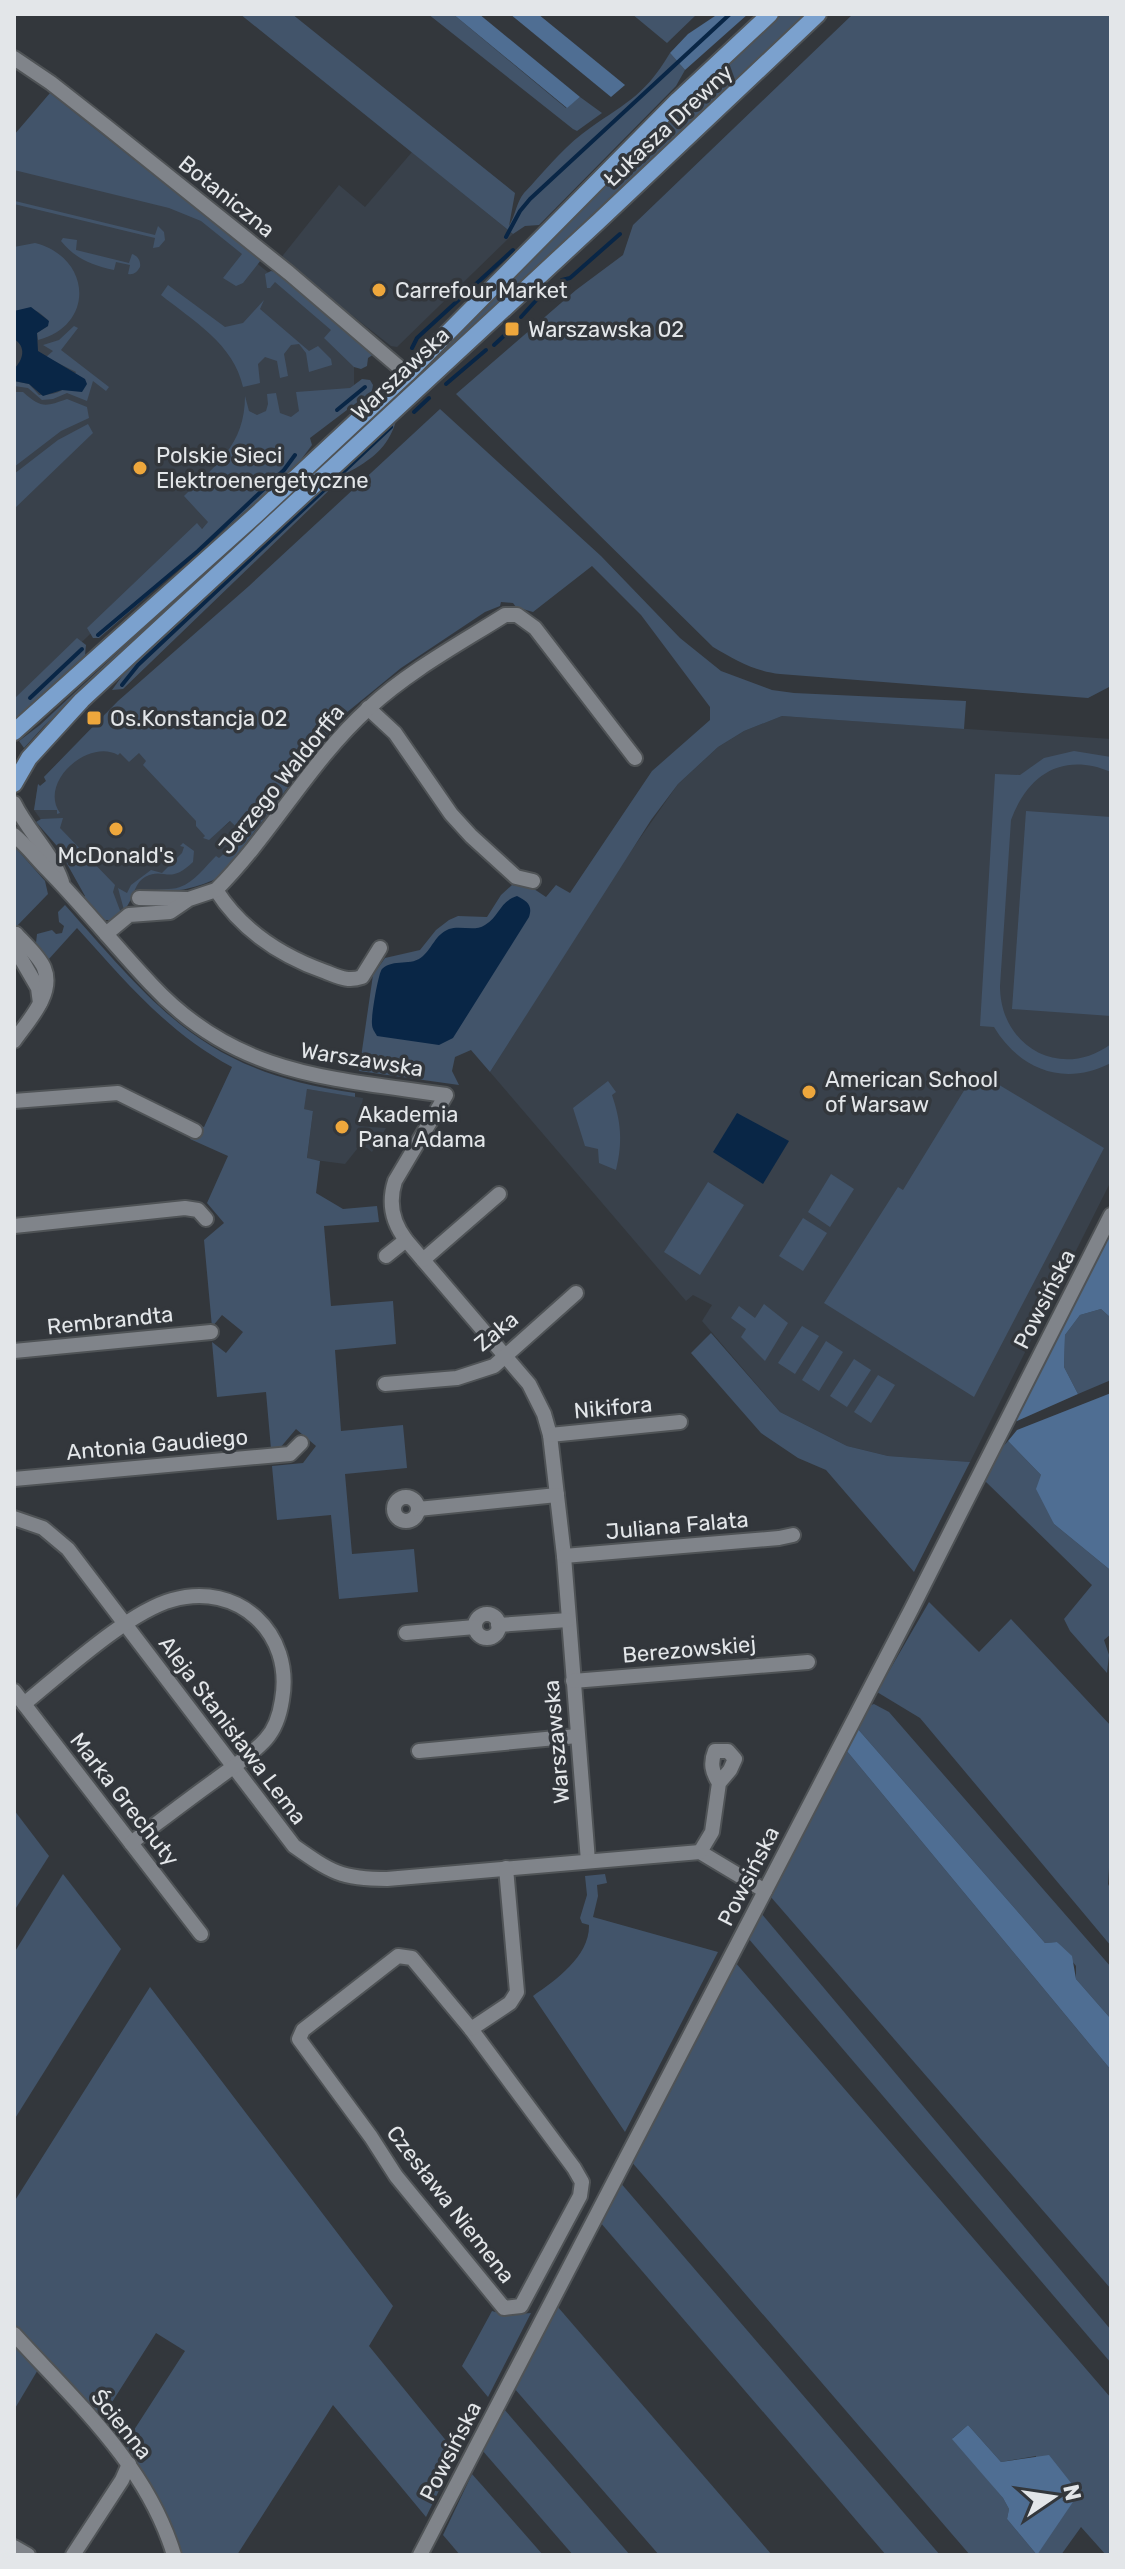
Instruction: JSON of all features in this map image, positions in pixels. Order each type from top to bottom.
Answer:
[{"type":"main road","name":"Łukasza Drewny","points":[[528,251],[678,100],[770,14]]},
{"type":"main road","name":"Łukasza Drewny","points":[[548,268],[818,14]]},
{"type":"main road","name":"Warszawska","points":[[14,732],[257,514],[407,374],[528,251]]},
{"type":"main road","name":"Warszawska","points":[[14,784],[29,758],[82,700],[548,268]]},
{"type":"street","name":"Botaniczna","points":[[14,58],[51,83],[289,273],[407,374]]},
{"type":"street","name":"Jerzego Waldorffa","points":[[216,890],[368,708],[399,683],[505,615],[511,614],[527,621],[635,758]]},
{"type":"street","points":[[368,708],[395,733],[451,814],[471,836],[516,877],[533,881]]},
{"type":"street","name":"Warszawska","points":[[14,803],[26,826],[55,862],[64,886]]},
{"type":"street","name":"Warszawska","points":[[14,835],[178,1010],[208,1032],[237,1049],[291,1071],[446,1095],[406,1159],[393,1189],[393,1217],[406,1240],[505,1355],[537,1398],[550,1435],[564,1556],[588,1861]]},
{"type":"street","points":[[106,934],[129,915],[170,912],[189,899],[216,890],[227,907],[266,944],[292,959],[345,980],[362,977],[380,948]]},
{"type":"street","points":[[139,898],[189,899]]},
{"type":"street","points":[[14,1041],[40,1003]]},
{"type":"street","points":[[14,1101],[118,1093],[195,1131]]},
{"type":"street","points":[[423,1260],[499,1194]]},
{"type":"street","points":[[14,1226],[185,1208],[198,1210],[206,1219]]},
{"type":"street","name":"Powsińska","points":[[420,2555],[1111,1215]]},
{"type":"street","points":[[386,1256],[406,1240]]},
{"type":"street","name":"Zaka","points":[[385,1384],[457,1378],[494,1366],[576,1293]]},
{"type":"street","name":"Rembrandta","points":[[14,1351],[211,1332]]},
{"type":"street","name":"Nikifora","points":[[550,1435],[680,1422]]},
{"type":"street","name":"Antonia Gaudiego","points":[[14,1479],[290,1454],[301,1443]]},
{"type":"street","points":[[418,1509],[557,1495]]},
{"type":"street","name":"Aleja Stanisława Lema","points":[[14,1518],[43,1528],[68,1549],[294,1846],[332,1872],[355,1879],[387,1879],[700,1852]]},
{"type":"street","name":"Juliana Falata","points":[[564,1556],[793,1535]]},
{"type":"street","points":[[24,1704],[125,1624],[152,1607],[172,1600],[211,1595],[232,1602],[268,1628],[282,1662],[285,1681],[281,1706],[266,1739],[131,1843]]},
{"type":"street","points":[[406,1633],[475,1627],[479,1617],[488,1614],[496,1619],[498,1625],[568,1620]]},
{"type":"street","name":"Berezowskiej","points":[[573,1681],[808,1662]]},
{"type":"street","name":"Marka Grechuty","points":[[14,1691],[201,1934]]},
{"type":"street","points":[[419,1751],[577,1736]]},
{"type":"street","points":[[719,1783],[712,1832],[700,1852],[765,1891]]},
{"type":"street","points":[[471,2029],[510,2003],[517,1992],[506,1868]]},
{"type":"street","name":"Czesława Niemena","points":[[398,1956],[412,1958],[471,2029],[582,2182],[580,2196],[528,2298],[512,2310],[504,2308],[396,2176],[299,2039],[303,2030],[398,1956]]},
{"type":"street","name":"Ścienna","points":[[14,2334],[120,2449],[164,2523],[174,2555]]},
{"type":"street","points":[[73,2555],[122,2480],[129,2464]]},
{"type":"street","points":[[14,2547],[28,2555]]},
{"type":"shaded area","points":[[240,14],[292,14],[515,193],[509,226],[521,197],[552,162],[582,134],[641,91],[670,53],[685,70],[676,86],[539,225],[525,226],[513,234]]},
{"type":"shaded area","points":[[428,14],[453,14],[566,108],[580,97],[602,113],[577,131],[573,129]]},
{"type":"shaded area","points":[[453,14],[479,14],[580,97],[567,108]]},
{"type":"shaded area","points":[[510,14],[538,14],[625,85],[611,97]]},
{"type":"shaded area","points":[[632,14],[697,14],[667,43]]},
{"type":"shaded area","points":[[718,14],[748,14],[685,70],[670,53],[688,34]]},
{"type":"shaded area","points":[[782,14],[805,14],[397,398],[394,395],[694,96]]},
{"type":"shaded area","points":[[853,14],[1111,14],[1111,686],[1088,698],[780,674],[737,660],[713,647],[456,394],[576,290],[623,255],[633,225]]},
{"type":"shaded area","points":[[50,93],[261,260],[243,283],[236,286],[223,278],[242,254],[201,221],[169,208],[14,170],[14,135]]},
{"type":"shaded area","points":[[412,152],[513,234],[397,347],[391,346],[280,259],[339,185],[365,207]]},
{"type":"shaded area","name":"Polskie Sieci Elektroenergetyczne","points":[[14,165],[169,204],[202,219],[310,306],[354,350],[354,385],[14,706]]},
{"type":"shaded area","points":[[14,191],[15,201],[155,235],[158,226],[164,232],[165,240],[159,247],[153,248],[155,238],[14,204]]},
{"type":"shaded area","points":[[63,238],[77,240],[76,250],[129,263],[132,254],[139,259],[140,267],[135,273],[128,274],[130,265],[116,262],[114,270],[91,263],[72,252],[61,241]]},
{"type":"shaded area","points":[[35,243],[54,251],[67,262],[76,276],[79,291],[77,306],[70,320],[57,332],[38,340],[37,333],[48,326],[48,320],[32,310],[14,311],[14,247]]},
{"type":"shaded area","points":[[271,271],[374,354],[368,358],[367,366],[361,369],[354,367],[324,338],[331,330],[275,282],[267,288],[265,274]]},
{"type":"shaded area","points":[[168,285],[225,327],[243,323],[264,300],[260,309],[309,351],[318,346],[331,359],[332,365],[309,372],[306,353],[299,344],[291,345],[284,354],[288,376],[280,378],[277,361],[265,357],[258,364],[260,383],[243,387],[231,358],[221,346],[161,295]]},
{"type":"shaded area","points":[[31,307],[49,321],[48,326],[37,333],[38,351],[85,379],[87,384],[82,392],[62,390],[43,396],[29,384],[14,381],[14,369],[22,354],[21,346],[14,339],[14,311]]},
{"type":"shaded area","points":[[74,326],[78,328],[61,350],[109,387],[106,391],[93,381],[87,401],[67,393],[42,400],[28,388],[14,386],[14,381],[29,384],[39,395],[53,394],[66,387],[76,372],[46,357],[53,351],[43,345],[59,340]]},
{"type":"shaded area","points":[[362,379],[370,380],[372,391],[310,438],[312,445],[294,469],[99,638],[93,638],[87,628],[197,523],[202,529],[208,522],[184,496],[217,464],[234,441],[244,413],[245,396],[249,411],[257,415],[266,411],[267,394],[276,393],[280,413],[291,417],[299,411],[296,392],[350,388]]},
{"type":"shaded area","points":[[14,392],[23,392],[44,404],[67,399],[87,407],[89,418],[61,431],[14,467]]},
{"type":"shaded area","points":[[383,405],[386,408],[24,748],[19,741],[40,725]]},
{"type":"shaded area","points":[[440,409],[601,556],[680,638],[721,671],[772,690],[794,693],[966,701],[964,729],[782,716],[744,731],[718,747],[678,784],[651,820],[490,1072],[471,1050],[455,1057],[452,1071],[459,1085],[359,1071],[373,975],[385,958],[420,950],[449,920],[458,916],[487,917],[501,895],[512,885],[534,889],[546,897],[556,885],[570,893],[652,771],[710,720],[710,707],[641,615],[592,566],[533,612],[516,607],[513,603],[501,602],[500,606],[485,612],[401,668],[340,718],[221,876],[204,884],[148,893],[185,885],[216,856],[219,858],[245,835],[230,821],[209,840],[203,838],[205,836],[196,826],[196,821],[143,765],[146,761],[139,753],[129,762],[120,753],[106,751],[81,758],[70,766],[56,788],[55,801],[60,813],[57,814],[57,810],[34,810],[38,784],[40,786],[46,781],[44,777],[118,701],[249,586]]},
{"type":"shaded area","points":[[394,418],[393,430],[378,452],[347,473],[123,689],[112,690],[133,661]]},
{"type":"shaded area","points":[[88,424],[93,433],[14,509],[14,474],[58,440]]},
{"type":"shaded area","points":[[77,638],[86,645],[85,655],[14,720],[14,699]]},
{"type":"shaded area","points":[[106,713],[220,830],[231,821],[245,835],[221,876],[177,892],[134,896],[118,916],[72,862],[34,810],[38,784],[40,786],[46,781],[44,777]]},
{"type":"shaded area","name":"American School of Warsaw","points":[[782,716],[1111,739],[1111,1181],[970,1462],[888,1456],[847,1446],[780,1412],[702,1321],[712,1305],[693,1295],[686,1301],[490,1072],[617,871],[678,784],[718,747],[744,731]]},
{"type":"shaded area","points":[[1074,751],[1111,757],[1111,772],[1094,766],[1063,766],[1037,779],[1018,804],[1011,820],[1000,986],[1003,1008],[1010,1026],[1022,1041],[1037,1052],[1054,1058],[1073,1059],[1092,1055],[1111,1044],[1111,1063],[1077,1074],[1045,1070],[1030,1064],[1005,1042],[994,1027],[980,1026],[995,774],[1020,775],[1044,758]]},
{"type":"shaded area","points":[[1026,811],[1111,817],[1111,1016],[1012,1009]]},
{"type":"shaded area","points":[[63,818],[60,828],[115,885],[113,892],[121,913],[113,920],[102,920],[83,898],[85,896],[57,846],[36,822]]},
{"type":"shaded area","points":[[183,843],[194,851],[193,862],[178,873],[172,874],[157,873],[145,877],[124,910],[118,888],[127,893],[131,885],[151,870],[162,873],[182,853],[184,847],[180,846]]},
{"type":"shaded area","points":[[14,846],[45,881],[48,894],[14,929]]},
{"type":"shaded area","points":[[517,896],[528,904],[529,917],[453,1038],[439,1045],[377,1036],[372,1020],[382,969],[419,959],[440,934],[449,929],[485,925]]},
{"type":"shaded area","points":[[65,905],[129,977],[189,1031],[222,1052],[260,1070],[303,1083],[355,1093],[355,1097],[307,1089],[304,1109],[313,1111],[307,1158],[320,1161],[316,1193],[343,1209],[377,1206],[379,1222],[324,1226],[331,1306],[393,1301],[396,1344],[335,1350],[341,1431],[403,1425],[407,1468],[345,1474],[352,1554],[414,1549],[418,1592],[339,1599],[331,1515],[277,1520],[272,1466],[303,1463],[316,1446],[296,1429],[280,1448],[271,1449],[266,1392],[217,1397],[212,1342],[226,1353],[243,1332],[222,1315],[212,1327],[204,1240],[224,1223],[207,1203],[228,1156],[190,1139],[197,1125],[204,1127],[232,1067],[167,1022],[77,928],[48,960],[36,943],[37,934],[52,930],[56,934],[62,933],[64,926],[59,922],[58,912]]},
{"type":"shaded area","points":[[976,1071],[1104,1148],[974,1397],[824,1303],[898,1187],[903,1190]]},
{"type":"shaded area","points":[[608,1081],[616,1092],[612,1095],[620,1132],[616,1170],[599,1163],[598,1149],[585,1146],[573,1108]]},
{"type":"shaded area","name":"Akademia Pana Adama","points":[[307,1089],[363,1098],[359,1126],[386,1128],[372,1152],[367,1148],[357,1149],[345,1164],[307,1159],[313,1111],[303,1109]]},
{"type":"shaded area","points":[[737,1113],[789,1141],[763,1184],[713,1152]]},
{"type":"shaded area","points":[[831,1174],[854,1189],[830,1227],[808,1212]]},
{"type":"shaded area","points":[[708,1182],[744,1205],[700,1275],[664,1252]]},
{"type":"shaded area","points":[[803,1218],[827,1233],[803,1271],[779,1256]]},
{"type":"shaded area","points":[[1111,1232],[1111,1318],[1101,1309],[1080,1315],[1065,1335],[1064,1367],[1078,1394],[1017,1421],[1016,1419]]},
{"type":"shaded area","points":[[764,1304],[788,1323],[765,1361],[741,1337],[746,1329],[731,1318],[739,1306],[755,1318]]},
{"type":"shaded area","points":[[1101,1309],[1111,1318],[1111,1380],[1078,1394],[1064,1367],[1065,1335],[1080,1315]]},
{"type":"shaded area","points":[[802,1326],[819,1336],[795,1374],[778,1363]]},
{"type":"shaded area","points":[[711,1333],[780,1412],[847,1446],[888,1456],[970,1462],[914,1572],[826,1470],[798,1458],[761,1433],[691,1353]]},
{"type":"shaded area","points":[[826,1341],[843,1352],[819,1391],[802,1380]]},
{"type":"shaded area","points":[[854,1359],[871,1370],[847,1407],[830,1396]]},
{"type":"shaded area","points":[[878,1375],[895,1385],[871,1423],[854,1412]]},
{"type":"shaded area","points":[[1111,1393],[1111,1576],[1109,1569],[1054,1524],[1036,1489],[1041,1475],[1008,1441],[1017,1430]]},
{"type":"shaded area","points":[[1008,1441],[1041,1475],[1054,1524],[1109,1569],[1111,1634],[1104,1640],[1109,1655],[1107,1673],[1070,1631],[1064,1619],[1092,1585],[985,1481],[999,1451]]},
{"type":"shaded area","points":[[929,1602],[979,1652],[1011,1619],[1111,1726],[1108,1884],[1111,1890],[1111,1946],[920,1718],[877,1692]]},
{"type":"shaded area","points":[[874,1704],[889,1712],[1111,1967],[1111,2019],[1076,1979],[1076,1966],[1057,1942],[1045,1943],[857,1728],[868,1706]]},
{"type":"shaded area","points":[[857,1728],[1045,1943],[1057,1942],[1072,1956],[1076,1979],[1111,2019],[1111,2070],[846,1750]]},
{"type":"shaded area","points":[[846,1750],[1111,2070],[1111,2289],[770,1896]]},
{"type":"shaded area","points":[[14,1810],[49,1856],[14,1911]]},
{"type":"shaded area","points":[[63,1874],[121,1949],[14,2120],[14,1953]]},
{"type":"shaded area","points":[[605,1874],[607,1883],[597,1885],[593,1917],[718,1952],[625,2132],[533,1996],[570,1966],[584,1947],[589,1925],[582,1923],[580,1918],[587,1895],[585,1876]]},
{"type":"shaded area","points":[[761,1913],[1111,2330],[1111,2363],[748,1938]]},
{"type":"shaded area","points":[[735,1962],[1111,2398],[1111,2555],[1106,2555],[1081,2527],[1061,2555],[1037,2555],[970,2555],[630,2160]],"holes":[[[968,2425],[1001,2462],[1036,2456],[1037,2555],[1007,2519],[1009,2509],[1003,2498],[953,2438]]]},
{"type":"shaded area","points":[[150,1987],[393,2306],[369,2346],[457,2454],[426,2517],[333,2405],[237,2555],[181,2555],[157,2497],[123,2447],[185,2351],[156,2333],[100,2421],[14,2327],[14,2202]]},
{"type":"shaded area","points":[[619,2181],[940,2555],[886,2555],[600,2222]]},
{"type":"shaded area","points":[[557,2306],[772,2555],[659,2555],[514,2388]]},
{"type":"shaded area","points":[[492,2311],[506,2315],[531,2313],[488,2397],[462,2366]]},
{"type":"shaded area","points":[[14,2341],[39,2368],[14,2410]]},
{"type":"shaded area","points":[[504,2409],[630,2555],[573,2555],[482,2450]]},
{"type":"shaded area","points":[[968,2425],[1001,2462],[1049,2455],[1079,2493],[1037,2555],[1007,2519],[1009,2509],[1003,2498],[952,2439]]},
{"type":"shaded area","points":[[472,2474],[543,2555],[460,2555],[443,2535]]},
{"type":"waterway","points":[[506,237],[530,199],[730,14]]},
{"type":"waterway","points":[[562,280],[570,278],[620,234]]},
{"type":"waterway","points":[[412,348],[417,338],[513,250]]},
{"type":"waterway","points":[[521,317],[550,285]]},
{"type":"waterway","points":[[494,345],[507,333]]},
{"type":"waterway","points":[[446,384],[486,350]]},
{"type":"waterway","points":[[337,410],[365,387]]},
{"type":"waterway","points":[[414,412],[429,398]]},
{"type":"waterway","points":[[122,685],[138,665],[391,427]]},
{"type":"waterway","points":[[98,635],[198,551],[284,470],[295,455]]},
{"type":"waterway","points":[[30,698],[82,649]]},
{"type":"place","name":"Carrefour Market","points":[[379,290]]},
{"type":"place","name":"Warszawska 02","points":[[512,329]]},
{"type":"place","name":"Polskie Sieci Elektroenergetyczne","points":[[140,468]]},
{"type":"place","name":"Os.Konstancja 02","points":[[94,718]]},
{"type":"place","name":"McDonald's","points":[[116,829]]},
{"type":"place","name":"American School of Warsaw","points":[[809,1092]]},
{"type":"place","name":"Akademia Pana Adama","points":[[342,1127]]}]
